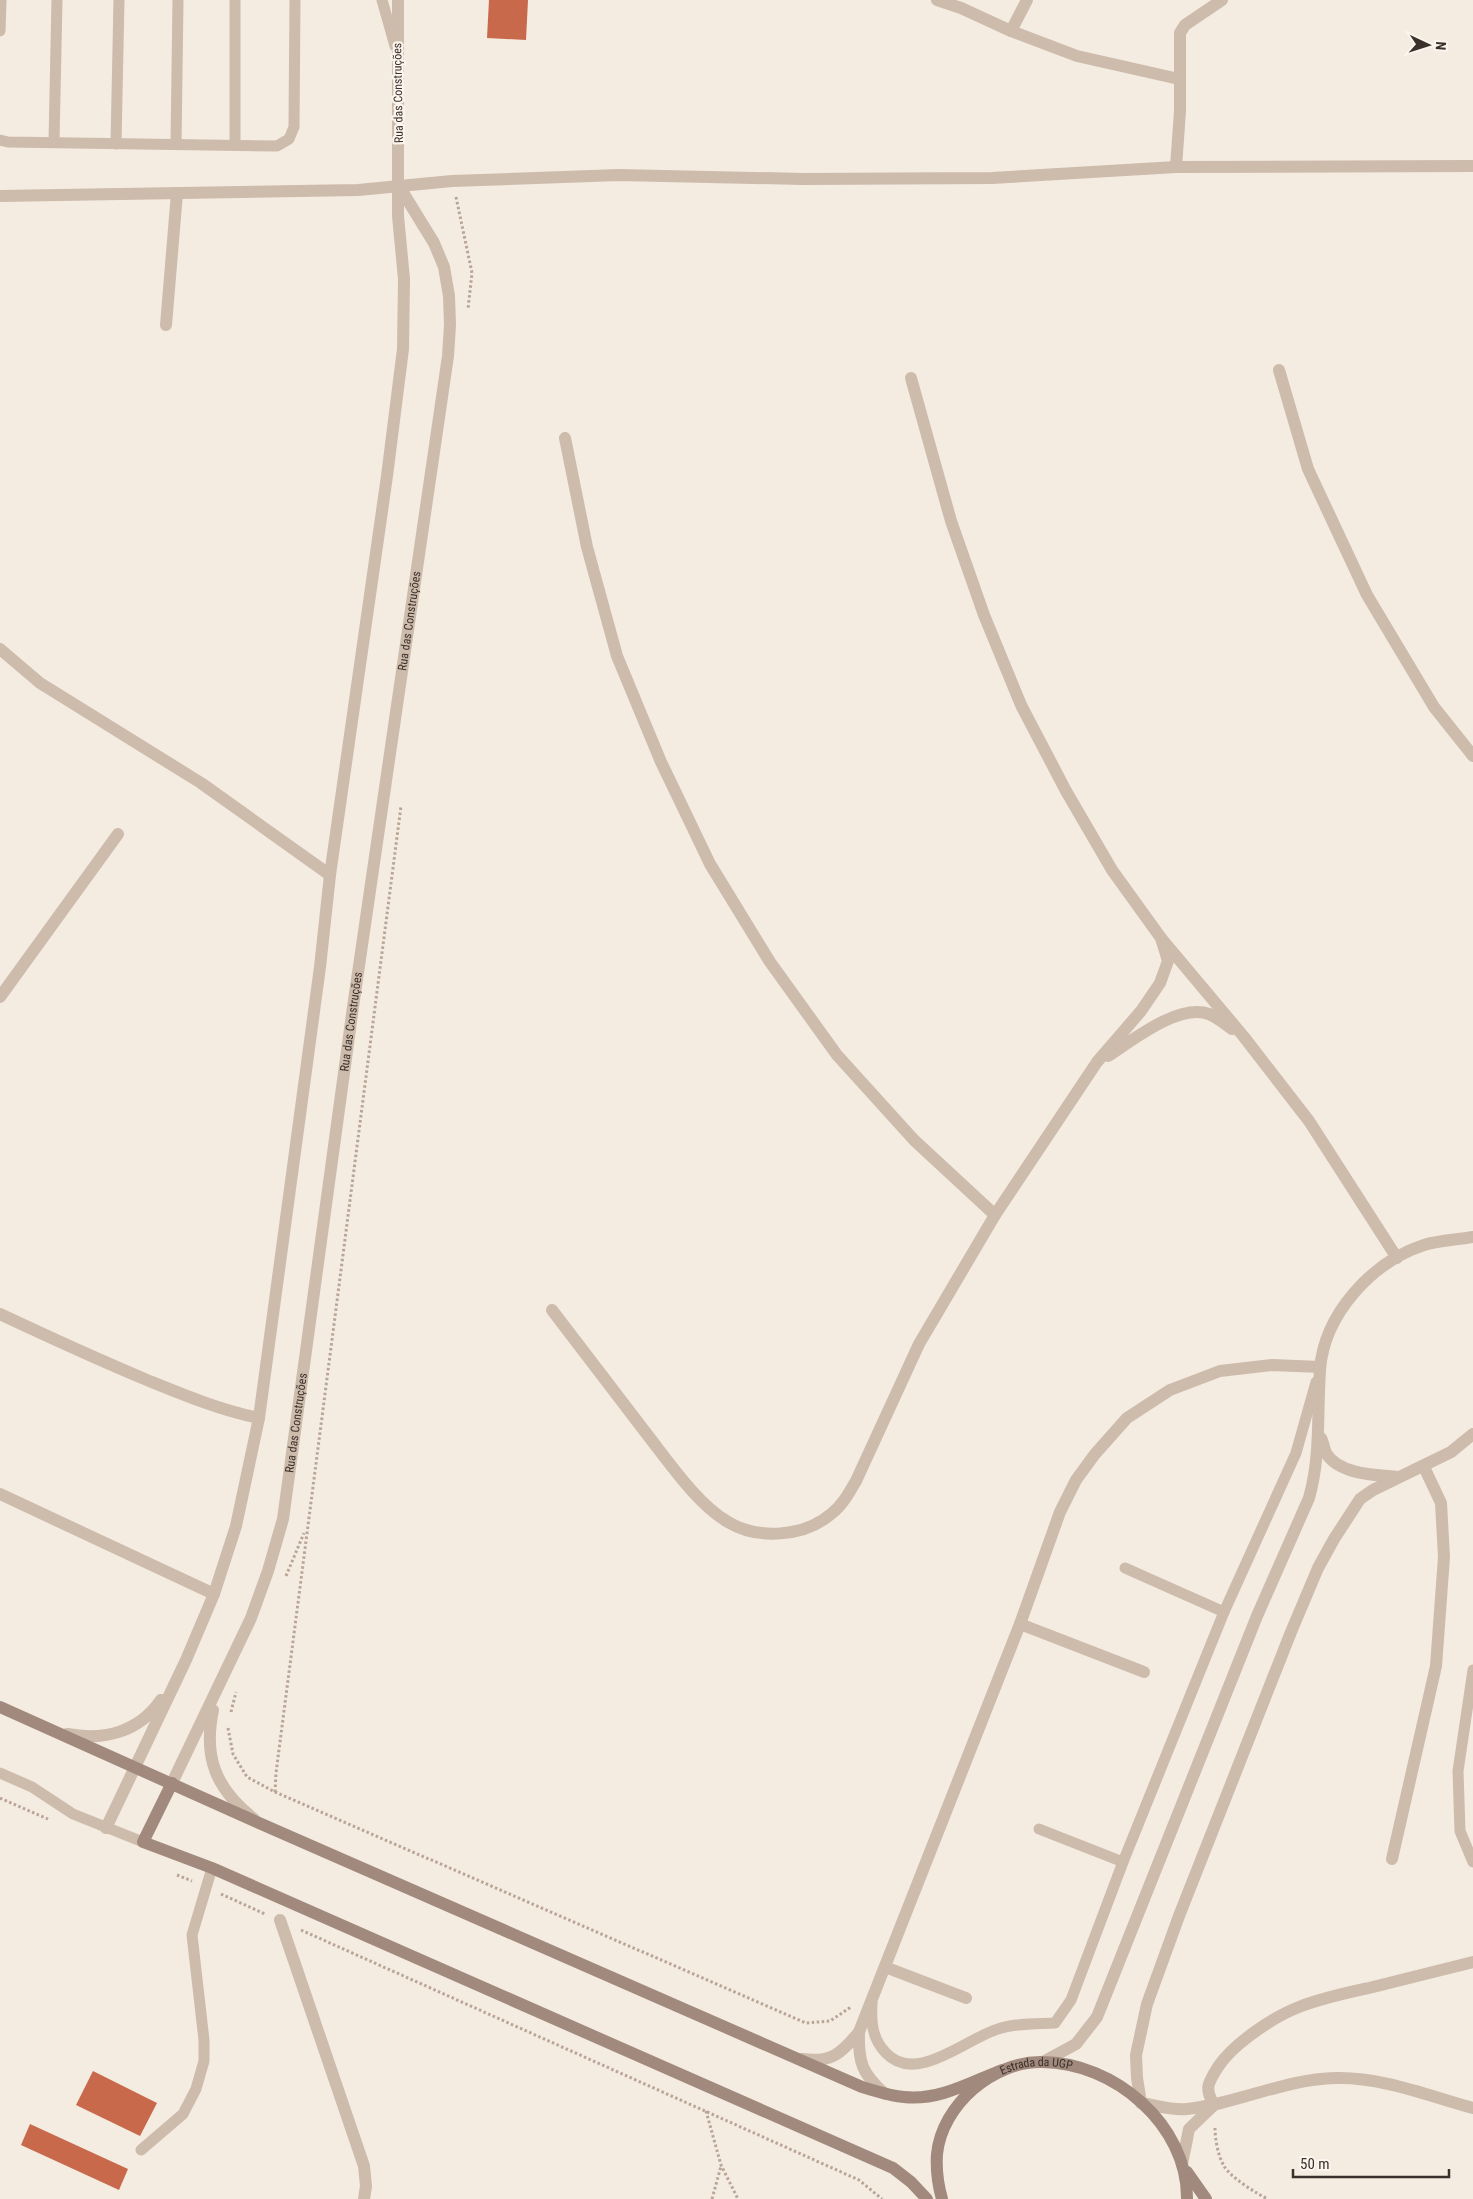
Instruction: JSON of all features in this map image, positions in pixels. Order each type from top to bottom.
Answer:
[{"type":"main road","points":[[0,1707],[259,1823],[862,2087],[906,2098],[931,2096],[1002,2070]]},
{"type":"main road","name":"Rua das Construções","points":[[143,1842],[172,1783]]},
{"type":"main road","points":[[143,1842],[212,1868],[893,2168],[911,2182],[927,2199]]},
{"type":"main road","name":"Estrada da UGP","points":[[942,2199],[937,2173],[937,2154],[944,2128],[958,2105],[977,2086],[1002,2070],[1021,2064],[1043,2062],[1073,2066],[1102,2076],[1123,2087],[1142,2103],[1164,2127],[1182,2164],[1206,2199]]},
{"type":"main road","name":"Estrada da UGP","points":[[1182,2164],[1186,2180],[1187,2199]]},
{"type":"street","name":"Rua das Construções","points":[[106,1828],[186,1660],[214,1594],[236,1526],[259,1418],[320,968],[330,875],[400,386],[405,312],[398,216],[398,0]]},
{"type":"street","points":[[937,0],[1077,56],[1179,79]]},
{"type":"street","points":[[1011,31],[1027,0]]},
{"type":"street","points":[[1176,167],[1180,111],[1180,33],[1185,25],[1222,0]]},
{"type":"street","points":[[0,196],[358,190],[452,181],[619,175],[803,179],[992,178],[1176,167],[1473,166]]},
{"type":"street","name":"Rua das Construções","points":[[172,1783],[251,1618],[268,1571],[283,1519],[353,1007],[448,356],[449,296],[444,267],[434,243],[399,186]]},
{"type":"street","points":[[166,326],[176,193]]},
{"type":"street","points":[[1279,370],[1308,469],[1367,595],[1434,706],[1473,756]]},
{"type":"street","points":[[911,378],[951,521],[984,615],[1021,705],[1066,791],[1112,870],[1161,938],[1244,1036],[1309,1121],[1397,1258]]},
{"type":"street","points":[[565,438],[588,547],[617,656],[661,762],[710,864],[770,962],[837,1055],[914,1140],[995,1215]]},
{"type":"street","points":[[0,650],[40,683],[201,783],[330,875]]},
{"type":"street","points":[[0,997],[118,834]]},
{"type":"street","points":[[552,1310],[667,1461],[709,1508],[728,1523],[751,1531],[772,1534],[812,1526],[832,1514],[846,1498],[856,1481],[919,1344],[995,1215],[1097,1062],[1141,1011],[1160,984],[1168,961],[1161,938]]},
{"type":"street","points":[[1097,1062],[1164,1021],[1187,1012],[1209,1014],[1244,1036]]},
{"type":"street","points":[[1043,2062],[1076,2044],[1097,2017],[1257,1616],[1309,1498],[1314,1481],[1320,1433],[1320,1367],[1330,1331],[1347,1301],[1370,1276],[1397,1258],[1425,1244],[1473,1237]]},
{"type":"street","points":[[1440,1242],[1473,1246]]},
{"type":"street","points":[[0,1314],[90,1356],[184,1395],[237,1413],[259,1418]]},
{"type":"street","points":[[795,2058],[820,2061],[836,2055],[859,2032],[1020,1624],[1060,1512],[1076,1480],[1095,1454],[1127,1418],[1170,1390],[1220,1371],[1272,1365],[1320,1367]]},
{"type":"street","points":[[1320,1433],[1327,1454],[1342,1466],[1364,1474],[1401,1477]]},
{"type":"street","points":[[1473,1434],[1450,1452],[1373,1490],[1360,1499],[1318,1568],[1179,1916],[1147,2004],[1136,2055],[1137,2078],[1142,2103],[1184,2110],[1214,2105],[1302,2081],[1336,2078],[1367,2080],[1399,2087],[1473,2108]]},
{"type":"street","points":[[1392,1859],[1436,1666],[1444,1558],[1441,1503],[1424,1466]]},
{"type":"street","points":[[0,1494],[214,1594]]},
{"type":"street","points":[[1020,1624],[1144,1672]]},
{"type":"street","points":[[54,1731],[82,1737],[95,1737],[120,1732],[132,1727],[154,1710],[186,1660]]},
{"type":"street","points":[[221,1683],[211,1722],[209,1742],[212,1760],[218,1779],[228,1795],[259,1823]]},
{"type":"street","points":[[280,1920],[364,2166],[366,2186],[364,2199]]},
{"type":"street","points":[[1214,2105],[1208,2096],[1207,2089],[1210,2079],[1224,2058],[1269,2023],[1298,2007],[1473,1962]]},
{"type":"street","points":[[885,1967],[966,1998]]},
{"type":"street","points":[[859,2032],[861,2063],[870,2081],[885,2094]]},
{"type":"street","points":[[1182,2164],[1189,2129],[1214,2105]]},
{"type":"lane","points":[[0,30],[1,0]]},
{"type":"lane","points":[[54,142],[57,0]]},
{"type":"lane","points":[[116,144],[119,0]]},
{"type":"lane","points":[[176,144],[178,0]]},
{"type":"lane","points":[[235,0],[235,145]]},
{"type":"lane","points":[[0,140],[8,142],[278,146],[289,140],[294,127],[295,0]]},
{"type":"lane","points":[[382,0],[397,52]]},
{"type":"lane","points":[[873,1997],[871,2019],[873,2031],[881,2049],[894,2061],[910,2065],[925,2064],[999,2028],[1055,2023],[1071,2000],[1123,1862],[1224,1612],[1296,1453],[1320,1367]]},
{"type":"lane","points":[[1125,1568],[1224,1612]]},
{"type":"lane","points":[[1473,1670],[1458,1771],[1460,1831],[1473,1862]]},
{"type":"lane","points":[[0,1773],[32,1786],[73,1814],[143,1842]]},
{"type":"lane","points":[[1039,1829],[1123,1862]]},
{"type":"lane","points":[[142,2150],[183,2114],[196,2089],[204,2061],[204,2040],[192,1935],[212,1868]]},
{"type":"path","points":[[275,1792],[306,1528],[284,1579]]},
{"type":"path","points":[[230,1716],[238,1689]]},
{"type":"path","points":[[228,1725],[233,1754],[247,1777],[275,1792],[806,2023],[830,2021],[858,2002]]},
{"type":"path","points":[[0,1798],[54,1821]]},
{"type":"path","points":[[170,1872],[859,2180],[882,2199]]},
{"type":"path","points":[[1214,2105],[1215,2137],[1224,2167],[1253,2192],[1268,2199]]},
{"type":"path","points":[[706,2111],[721,2165],[738,2199]]},
{"type":"path","points":[[712,2199],[721,2165]]},
{"type":"building","points":[[489,0],[528,0],[526,40],[487,38]]},
{"type":"building","points":[[93,2071],[157,2103],[140,2136],[76,2105]]},
{"type":"building","points":[[30,2124],[128,2169],[119,2190],[21,2145]]}]
